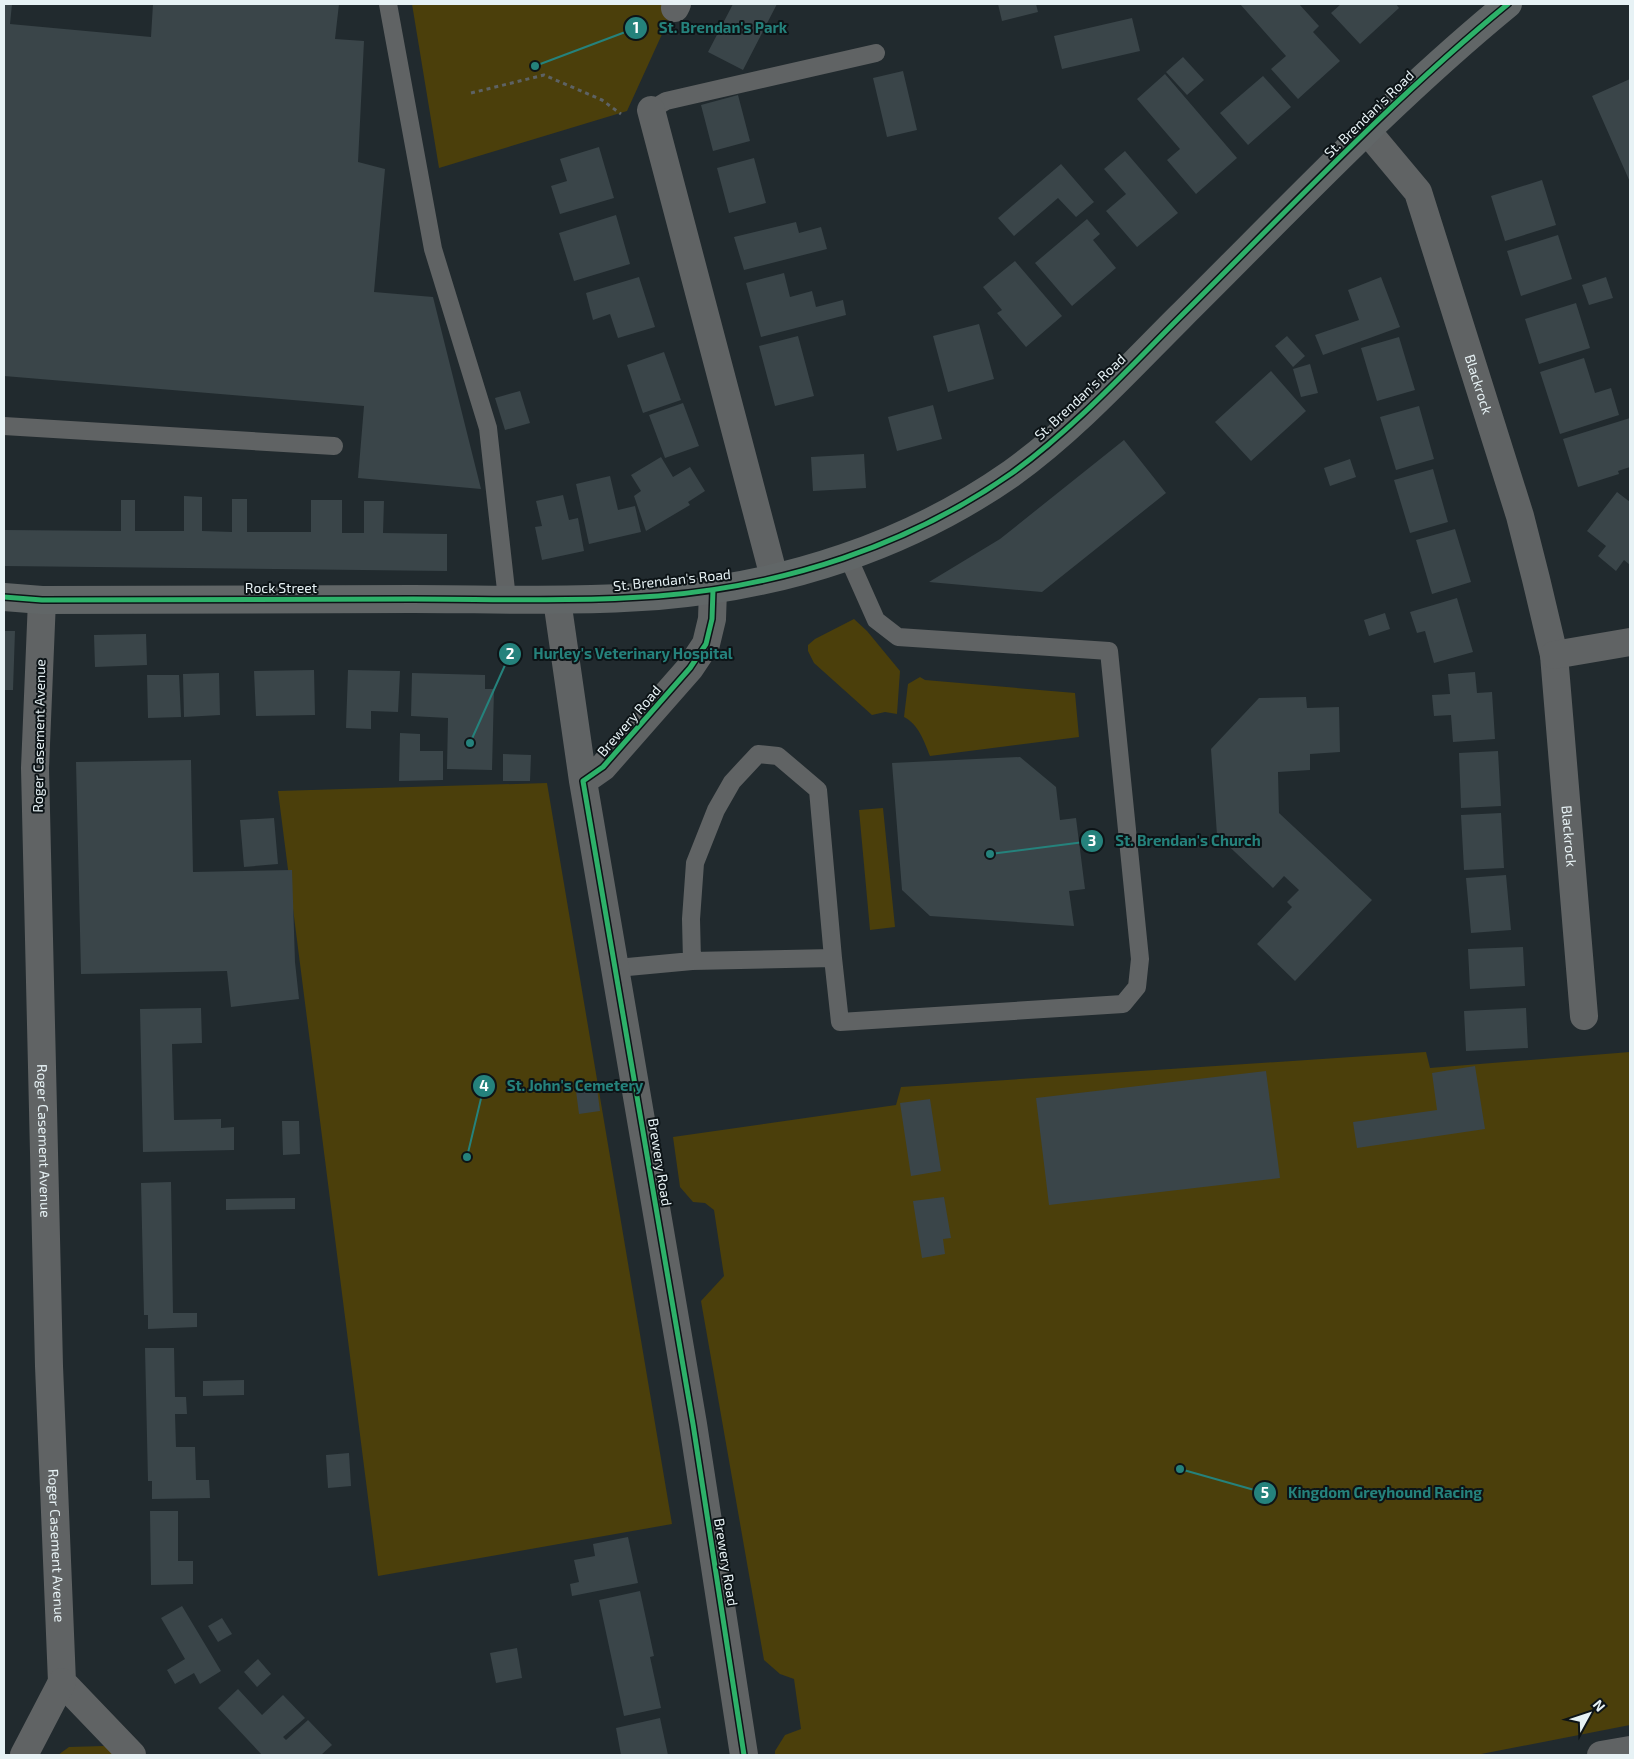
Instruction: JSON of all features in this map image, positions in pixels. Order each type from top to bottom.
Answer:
[{"type":"main road","name":"St. Brendan's Road","points":[[557,600],[657,596],[713,590],[774,577],[848,557],[908,534],[959,507],[1014,471],[1078,418],[1367,131],[1456,48],[1508,4]]},
{"type":"main road","name":"Rock Street","points":[[4,597],[42,600],[557,600]]},
{"type":"street","points":[[652,117],[774,577]]},
{"type":"street","name":"Blackrock","points":[[1367,131],[1418,192],[1520,516],[1554,655],[1584,1016]]},
{"type":"street","name":"Brewery Road","points":[[583,780],[603,767],[690,668],[706,644],[712,619],[713,590]]},
{"type":"street","name":"Roger Casement Avenue","points":[[24,1755],[62,1682],[49,1366],[35,768],[42,600]]},
{"type":"street","name":"Brewery Road","points":[[557,600],[583,780],[617,968],[690,1405],[744,1755]]},
{"type":"street","points":[[1554,655],[1630,642]]},
{"type":"street","points":[[62,1682],[132,1755]]},
{"type":"street","points":[[1601,1755],[1630,1750]]},
{"type":"lane","points":[[388,4],[433,249],[488,428],[507,599]]},
{"type":"lane","points":[[652,117],[666,101],[876,53]]},
{"type":"lane","points":[[4,426],[334,446]]},
{"type":"lane","points":[[692,961],[691,920],[695,863],[720,803],[732,782],[758,754],[778,756],[818,790],[840,1022],[1123,1004],[1137,987],[1140,960],[1109,651],[898,637],[876,620],[848,557]]},
{"type":"lane","points":[[617,968],[692,961],[833,958]]},
{"type":"path","points":[[471,93],[544,75],[602,100],[631,121],[652,117]]},
{"type":"shaded area","points":[[412,4],[663,4],[668,21],[627,111],[439,168]]},
{"type":"shaded area","points":[[854,619],[867,631],[900,671],[897,714],[885,712],[872,715],[814,663],[808,651],[808,645],[815,639]]},
{"type":"shaded area","points":[[920,677],[925,680],[1075,693],[1079,737],[930,756],[914,724],[904,717],[908,684]]},
{"type":"shaded area","points":[[547,783],[672,1524],[378,1576],[278,791]]},
{"type":"shaded area","points":[[883,808],[895,927],[870,930],[859,810]]},
{"type":"shaded area","points":[[1426,1052],[1430,1068],[1630,1052],[1630,1725],[1476,1755],[775,1755],[775,1751],[785,1735],[801,1729],[794,1679],[780,1674],[764,1660],[701,1301],[724,1276],[714,1210],[705,1203],[693,1202],[680,1187],[673,1137],[896,1105],[901,1087]]},
{"type":"shaded area","points":[[104,1746],[116,1755],[58,1755],[69,1747]]},
{"type":"building","points":[[4,4],[12,4],[10,24],[151,37],[153,4],[339,4],[335,39],[364,41],[358,162],[385,169],[374,292],[433,297],[481,489],[358,478],[364,406],[4,376]]},
{"type":"building","points":[[733,4],[777,4],[743,70],[708,52]]},
{"type":"building","points":[[998,4],[1036,4],[1038,12],[1002,21]]},
{"type":"building","points":[[1240,4],[1299,4],[1319,26],[1313,32],[1340,61],[1298,99],[1271,69],[1286,56]]},
{"type":"building","points":[[1341,4],[1396,4],[1399,8],[1360,44],[1331,13]]},
{"type":"building","points":[[1132,18],[1140,51],[1062,69],[1054,36]]},
{"type":"building","points":[[1183,57],[1204,80],[1187,95],[1166,72]]},
{"type":"building","points":[[903,71],[917,130],[887,137],[873,78]]},
{"type":"building","points":[[1165,74],[1237,158],[1196,194],[1167,160],[1180,149],[1137,99]]},
{"type":"building","points":[[1263,76],[1291,107],[1248,145],[1220,113]]},
{"type":"building","points":[[1630,79],[1630,182],[1592,96]]},
{"type":"building","points":[[738,95],[750,141],[713,151],[701,105]]},
{"type":"building","points":[[599,147],[614,198],[560,214],[551,186],[567,181],[560,159]]},
{"type":"building","points":[[1125,151],[1178,213],[1137,247],[1106,211],[1126,194],[1104,169]]},
{"type":"building","points":[[754,158],[766,203],[729,213],[717,168]]},
{"type":"building","points":[[1061,164],[1094,202],[1076,217],[1058,198],[1014,236],[998,218]]},
{"type":"building","points":[[1542,180],[1556,225],[1505,241],[1491,196]]},
{"type":"building","points":[[616,215],[630,264],[574,281],[559,233]]},
{"type":"building","points":[[1087,219],[1100,234],[1093,240],[1116,268],[1072,306],[1035,263]]},
{"type":"building","points":[[796,222],[799,233],[821,227],[827,249],[744,270],[734,237]]},
{"type":"building","points":[[1558,235],[1572,279],[1521,296],[1507,251]]},
{"type":"building","points":[[1015,261],[1062,316],[1026,347],[997,313],[1002,310],[983,287]]},
{"type":"building","points":[[784,273],[790,297],[812,291],[816,307],[843,300],[846,315],[761,337],[746,283]]},
{"type":"building","points":[[639,277],[655,327],[618,338],[610,314],[593,320],[586,293]]},
{"type":"building","points":[[1381,277],[1400,327],[1323,355],[1315,335],[1359,320],[1348,290]]},
{"type":"building","points":[[1606,277],[1613,298],[1589,305],[1582,285]]},
{"type":"building","points":[[1576,303],[1590,348],[1539,364],[1525,319]]},
{"type":"building","points":[[979,324],[994,379],[948,392],[933,336]]},
{"type":"building","points":[[798,336],[814,396],[775,406],[759,346]]},
{"type":"building","points":[[1287,336],[1305,356],[1293,367],[1275,346]]},
{"type":"building","points":[[1399,337],[1415,390],[1377,401],[1361,348]]},
{"type":"building","points":[[664,352],[681,400],[643,413],[627,365]]},
{"type":"building","points":[[1584,358],[1595,393],[1611,388],[1619,415],[1560,434],[1540,372]]},
{"type":"building","points":[[1310,364],[1318,393],[1301,397],[1293,369]]},
{"type":"building","points":[[1271,371],[1306,411],[1251,461],[1215,422]]},
{"type":"building","points":[[520,391],[530,423],[505,430],[495,398]]},
{"type":"building","points":[[683,403],[699,446],[665,458],[649,415]]},
{"type":"building","points":[[933,405],[942,439],[897,451],[888,417]]},
{"type":"building","points":[[1419,406],[1434,459],[1396,470],[1380,417]]},
{"type":"building","points":[[1630,418],[1630,467],[1618,471],[1619,474],[1578,487],[1563,439]]},
{"type":"building","points":[[1124,440],[1166,493],[1042,592],[929,582],[1000,539]]},
{"type":"building","points":[[864,454],[866,488],[813,491],[811,457]]},
{"type":"building","points":[[661,457],[673,477],[690,467],[705,491],[688,502],[690,505],[646,531],[634,496],[641,491],[631,475]]},
{"type":"building","points":[[1350,459],[1356,477],[1330,486],[1324,468]]},
{"type":"building","points":[[1433,469],[1448,522],[1410,533],[1394,480]]},
{"type":"building","points":[[610,476],[618,510],[635,506],[641,532],[589,544],[576,484]]},
{"type":"building","points":[[1617,492],[1630,502],[1630,565],[1624,560],[1616,571],[1598,556],[1606,546],[1587,531]]},
{"type":"building","points":[[563,495],[569,520],[578,518],[584,551],[542,560],[535,527],[542,526],[536,501]]},
{"type":"building","points":[[184,496],[202,497],[202,531],[232,532],[232,499],[247,499],[247,532],[311,532],[311,500],[342,500],[342,533],[364,533],[364,501],[384,501],[383,533],[447,534],[447,571],[4,566],[4,530],[121,531],[121,500],[135,500],[135,531],[184,531]]},
{"type":"building","points":[[1455,529],[1471,582],[1432,594],[1416,540]]},
{"type":"building","points":[[1457,598],[1473,652],[1434,663],[1425,631],[1417,633],[1410,612]]},
{"type":"building","points":[[1385,613],[1390,629],[1369,636],[1364,620]]},
{"type":"building","points":[[4,631],[15,631],[13,690],[4,690]]},
{"type":"building","points":[[146,634],[147,665],[95,667],[94,635]]},
{"type":"building","points":[[314,670],[315,715],[256,716],[254,671]]},
{"type":"building","points":[[348,670],[400,671],[398,712],[371,711],[371,729],[346,728]]},
{"type":"building","points":[[1475,672],[1477,693],[1492,692],[1495,739],[1453,742],[1451,715],[1434,716],[1432,695],[1450,694],[1448,674]]},
{"type":"building","points":[[219,673],[220,715],[184,717],[183,674]]},
{"type":"building","points":[[412,673],[485,675],[485,689],[494,689],[492,770],[447,769],[448,718],[411,716]]},
{"type":"building","points":[[147,675],[179,675],[181,717],[148,718]]},
{"type":"building","points":[[1306,697],[1307,708],[1339,707],[1340,752],[1310,754],[1310,770],[1278,772],[1279,813],[1372,900],[1295,981],[1257,944],[1292,907],[1287,902],[1299,890],[1284,876],[1273,888],[1217,835],[1211,749],[1259,698]]},
{"type":"building","points":[[400,733],[420,734],[420,751],[443,751],[443,780],[399,781]]},
{"type":"building","points":[[1498,751],[1501,806],[1461,808],[1459,753]]},
{"type":"building","points":[[503,754],[531,755],[530,781],[503,781]]},
{"type":"building","points":[[1020,757],[1056,787],[1060,820],[1076,818],[1085,889],[1069,891],[1074,926],[930,916],[902,890],[892,763]]},
{"type":"building","points":[[191,760],[193,872],[292,870],[295,962],[299,999],[231,1007],[227,971],[81,974],[76,762]]},
{"type":"building","points":[[1501,813],[1504,868],[1464,870],[1461,815]]},
{"type":"building","points":[[274,818],[278,864],[244,867],[240,820]]},
{"type":"building","points":[[1506,875],[1511,930],[1471,933],[1466,878]]},
{"type":"building","points":[[1523,947],[1525,986],[1470,989],[1468,949]]},
{"type":"building","points":[[201,1008],[202,1043],[172,1044],[174,1120],[221,1119],[221,1128],[234,1127],[234,1150],[143,1152],[140,1009]]},
{"type":"building","points":[[1526,1008],[1528,1048],[1466,1051],[1464,1011]]},
{"type":"building","points":[[1475,1066],[1485,1129],[1357,1148],[1353,1122],[1437,1110],[1432,1073]]},
{"type":"building","points":[[1266,1071],[1280,1178],[1049,1205],[1036,1098]]},
{"type":"building","points":[[597,1088],[600,1111],[579,1114],[576,1091]]},
{"type":"building","points":[[930,1099],[941,1171],[911,1176],[900,1103]]},
{"type":"building","points":[[282,1121],[299,1121],[300,1154],[283,1155]]},
{"type":"building","points":[[171,1182],[173,1313],[197,1313],[197,1327],[148,1329],[148,1315],[144,1315],[141,1183]]},
{"type":"building","points":[[944,1197],[951,1238],[943,1239],[945,1254],[922,1258],[913,1201]]},
{"type":"building","points":[[295,1198],[295,1209],[226,1210],[226,1199]]},
{"type":"building","points":[[145,1348],[174,1348],[175,1397],[186,1397],[187,1414],[175,1414],[176,1447],[195,1447],[196,1480],[209,1480],[210,1498],[152,1499],[152,1481],[148,1481]]},
{"type":"building","points":[[244,1380],[244,1395],[203,1396],[203,1381]]},
{"type":"building","points":[[349,1453],[351,1486],[328,1488],[326,1455]]},
{"type":"building","points":[[150,1511],[178,1511],[178,1561],[193,1561],[193,1584],[151,1585]]},
{"type":"building","points":[[628,1537],[638,1583],[572,1596],[570,1584],[579,1582],[574,1560],[595,1556],[593,1544]]},
{"type":"building","points":[[640,1591],[654,1656],[650,1657],[661,1708],[624,1716],[599,1600]]},
{"type":"building","points":[[182,1606],[221,1671],[200,1684],[194,1673],[175,1684],[167,1670],[185,1659],[161,1618]]},
{"type":"building","points":[[222,1618],[232,1634],[218,1642],[208,1626]]},
{"type":"building","points":[[517,1648],[522,1678],[496,1683],[490,1653]]},
{"type":"building","points":[[258,1659],[271,1674],[257,1687],[244,1672]]},
{"type":"building","points":[[238,1689],[262,1715],[283,1695],[305,1718],[283,1737],[286,1740],[308,1720],[332,1745],[321,1755],[262,1755],[218,1708]]},
{"type":"building","points":[[660,1718],[668,1755],[621,1755],[616,1728]]},
{"type":"cycle path","points":[[4,597],[42,600],[536,600],[658,596],[752,583],[798,572],[888,541],[931,522],[972,499],[1035,456],[1078,419],[1299,197],[1422,79],[1508,4]]},
{"type":"cycle path","points":[[713,590],[712,619],[706,644],[690,668],[603,767],[583,781],[693,1424],[744,1755]]},
{"type":"place","name":"St. Brendan's Park","points":[[535,66]]},
{"type":"place","name":"Hurley's Veterinary Hospital","points":[[470,743]]},
{"type":"place","name":"St. Brendan's Church","points":[[990,854]]},
{"type":"place","name":"St. John's Cemetery","points":[[467,1157]]},
{"type":"place","name":"Kingdom Greyhound Racing","points":[[1180,1469]]}]
